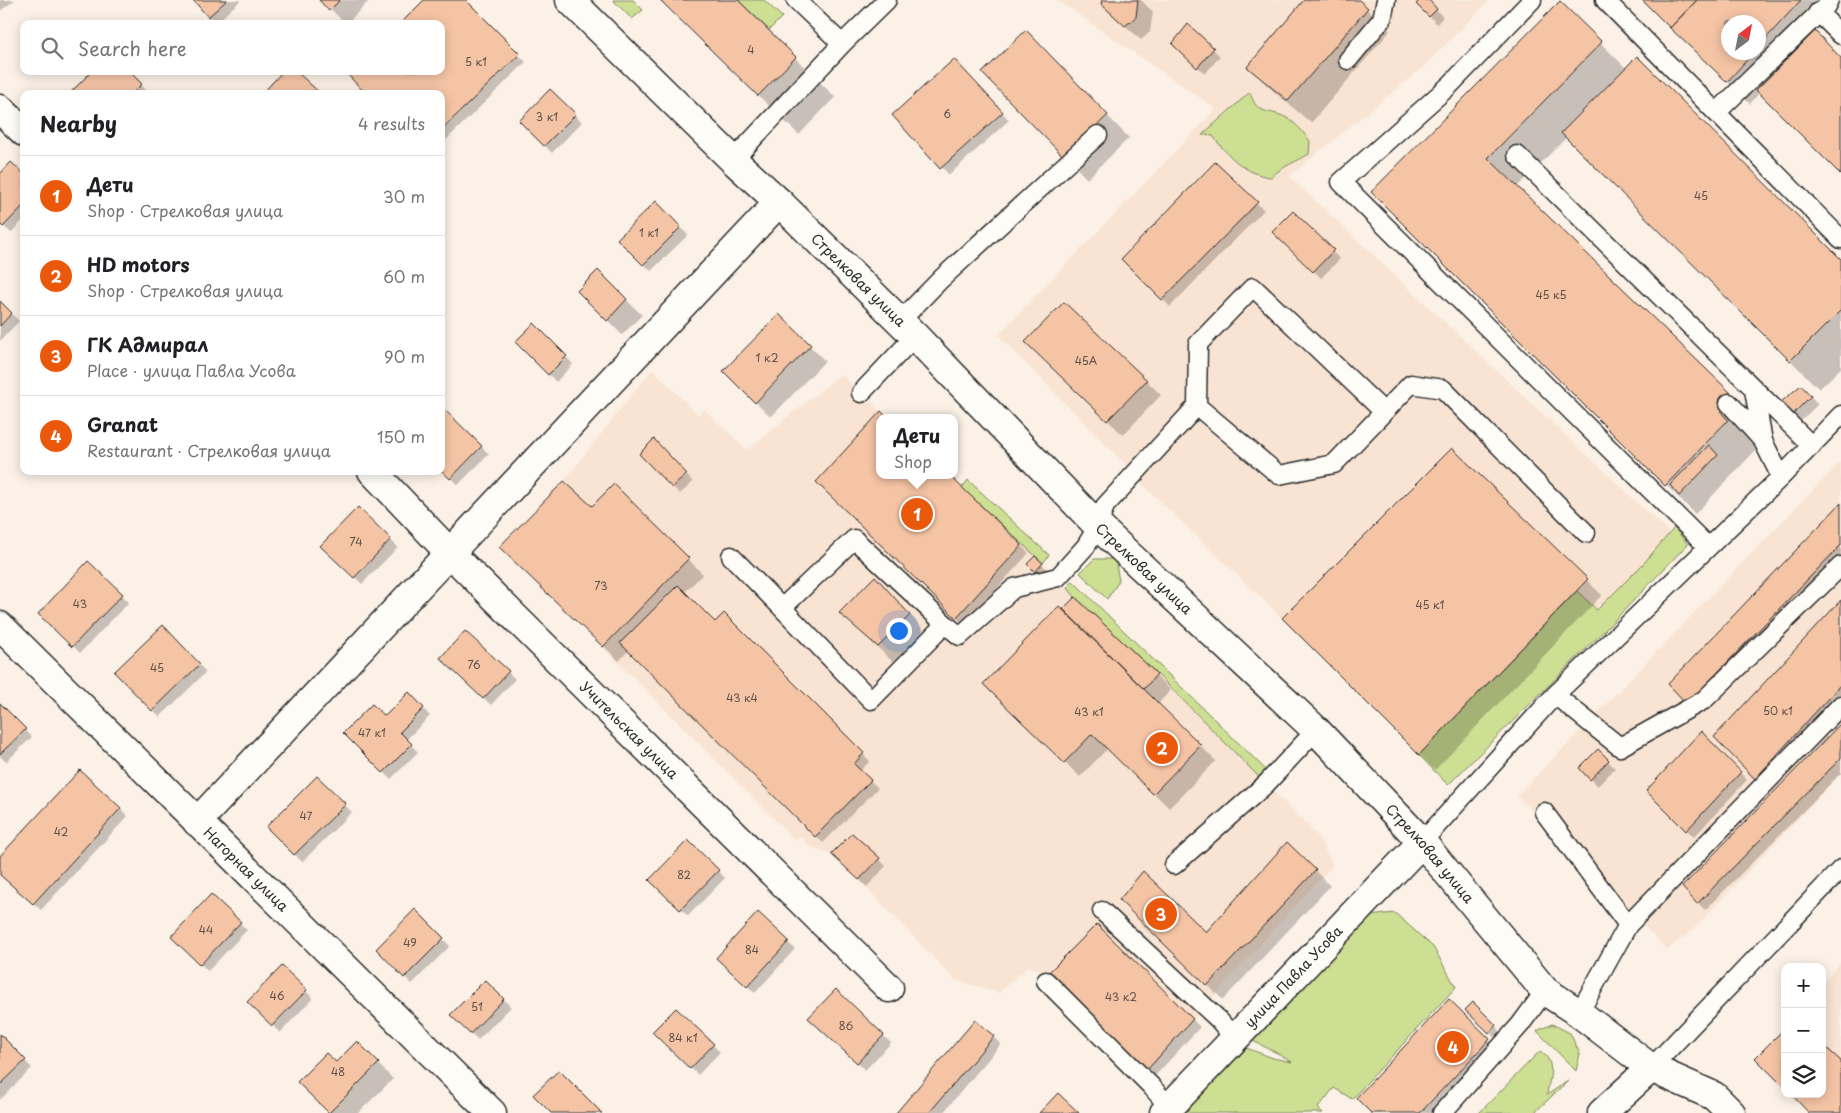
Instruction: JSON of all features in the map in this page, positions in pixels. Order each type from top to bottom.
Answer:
[{"type":"street","name":"Стрелковая улица","points":[[570,0],[907,329],[1098,526],[1316,730],[1422,842],[1545,991],[1579,1013],[1651,1068],[1714,1096],[1731,1113]]},
{"type":"street","points":[[0,109],[20,128]]},
{"type":"street","points":[[198,822],[779,202]]},
{"type":"street","name":"Учительская улица","points":[[376,475],[450,553],[889,988]]},
{"type":"street","name":"Нагорная улица","points":[[0,626],[492,1113]]},
{"type":"street","name":"улица Павла Усова","points":[[1167,1111],[1422,842]]},
{"type":"street","points":[[1602,1113],[1651,1068]]},
{"type":"lane","points":[[796,0],[842,44]]},
{"type":"lane","points":[[733,160],[842,44],[887,0]]},
{"type":"lane","points":[[1348,60],[1382,19],[1386,0]]},
{"type":"lane","points":[[1532,0],[1450,85],[1341,182],[1708,547]]},
{"type":"lane","points":[[1605,0],[1841,239]]},
{"type":"lane","points":[[1717,112],[1823,6],[1841,35]]},
{"type":"lane","points":[[861,393],[941,279],[1098,135]]},
{"type":"lane","points":[[1516,155],[1812,446]]},
{"type":"lane","points":[[782,608],[854,539],[960,636],[1014,588],[1058,577],[1086,546],[1098,526],[1105,506],[1196,406],[1198,344],[1253,287],[1384,412]]},
{"type":"lane","points":[[1196,406],[1279,475],[1334,464],[1411,384],[1443,388],[1586,533]]},
{"type":"lane","points":[[1754,390],[1763,441]]},
{"type":"lane","points":[[1729,403],[1763,441],[1781,477]]},
{"type":"lane","points":[[1422,842],[1555,694],[1781,477],[1841,415]]},
{"type":"lane","points":[[731,556],[871,700],[945,624]]},
{"type":"lane","points":[[1555,694],[1620,747],[1704,700],[1841,566]]},
{"type":"lane","points":[[1579,1013],[1628,925],[1841,705]]},
{"type":"lane","points":[[1174,865],[1266,784],[1316,730]]},
{"type":"lane","points":[[1544,812],[1628,925]]},
{"type":"lane","points":[[1651,1068],[1841,869]]},
{"type":"lane","points":[[1102,911],[1218,1019],[1235,1039]]},
{"type":"lane","points":[[1046,981],[1150,1086],[1167,1111]]},
{"type":"lane","points":[[1442,1113],[1520,1025],[1545,991]]},
{"type":"shaded area","points":[[1057,0],[1490,0],[1418,72],[1289,176],[1670,533],[1597,611],[1577,591],[1419,755],[1282,618],[1147,489],[1126,465],[998,335],[1216,109]]},
{"type":"shaded area","points":[[652,369],[698,415],[704,409],[747,450],[841,374],[884,414],[876,414],[876,479],[953,479],[1058,577],[1075,597],[1157,674],[1317,835],[1333,865],[1147,1070],[1133,1080],[1037,982],[1048,973],[1028,966],[999,993],[955,980],[859,880],[831,854],[811,847],[800,836],[796,841],[603,647],[499,547],[564,481]]},
{"type":"shaded area","points":[[1841,461],[1841,773],[1694,929],[1667,950],[1517,796]]},
{"type":"shaded area","points":[[1841,962],[1841,1113],[1809,1113],[1795,1098],[1826,1098],[1826,979]]},
{"type":"green space","points":[[613,0],[633,0],[643,10],[632,19]]},
{"type":"green space","points":[[738,0],[764,0],[782,17],[769,30]]},
{"type":"green space","points":[[1250,92],[1260,109],[1287,118],[1310,141],[1309,154],[1271,177],[1245,168],[1224,150],[1213,136],[1202,135]]},
{"type":"green space","points":[[968,480],[1049,555],[1043,563],[962,488]]},
{"type":"green space","points":[[1674,528],[1688,544],[1609,626],[1448,785],[1419,755],[1577,591],[1597,610],[1643,564]]},
{"type":"green space","points":[[1094,559],[1115,559],[1119,581],[1107,599],[1080,573]]},
{"type":"green space","points":[[1073,581],[1266,770],[1259,777],[1157,674],[1075,597],[1067,587]]},
{"type":"green space","points":[[1395,913],[1433,947],[1456,987],[1352,1099],[1334,1088],[1318,1108],[1323,1113],[1181,1113],[1203,1094],[1224,1060],[1241,1046],[1273,1058],[1292,1062],[1251,1040],[1369,916]]},
{"type":"green space","points":[[1552,1024],[1570,1033],[1580,1054],[1576,1071],[1537,1031]]},
{"type":"green space","points":[[1540,1051],[1549,1060],[1551,1071],[1547,1095],[1568,1081],[1534,1113],[1479,1113]]},
{"type":"building","points":[[193,0],[227,0],[208,17]]},
{"type":"building","points":[[319,0],[340,0],[329,11]]},
{"type":"building","points":[[424,0],[466,0],[520,54],[445,126],[445,90],[362,90],[348,75],[445,75],[445,20],[404,20]]},
{"type":"building","points":[[660,0],[738,0],[796,57],[758,96]]},
{"type":"building","points":[[1102,0],[1138,0],[1136,17],[1125,26],[1101,4]]},
{"type":"building","points":[[1304,0],[1359,0],[1368,8],[1288,101],[1247,67]]},
{"type":"building","points":[[1420,0],[1429,0],[1437,9],[1429,17],[1416,4]]},
{"type":"building","points":[[1642,0],[1697,0],[1670,28]]},
{"type":"building","points":[[1697,0],[1801,0],[1766,38],[1766,15],[1721,15],[1721,60],[1747,60],[1727,82],[1670,28]]},
{"type":"building","points":[[1560,1],[1602,42],[1488,158],[1735,397],[1721,412],[1728,420],[1665,486],[1371,192]]},
{"type":"building","points":[[1188,24],[1214,48],[1197,68],[1172,44]]},
{"type":"building","points":[[1026,30],[1108,115],[1064,157],[982,73]]},
{"type":"building","points":[[1815,31],[1841,58],[1841,175],[1756,90]]},
{"type":"building","points":[[1637,56],[1841,259],[1841,310],[1790,361],[1561,133]]},
{"type":"building","points":[[954,59],[1003,112],[940,169],[892,115]]},
{"type":"building","points":[[88,75],[133,75],[142,84],[136,90],[73,90]]},
{"type":"building","points":[[279,75],[300,75],[317,90],[266,90]]},
{"type":"building","points":[[550,89],[576,114],[544,146],[519,121]]},
{"type":"building","points":[[11,162],[20,170],[20,209],[3,227],[0,224],[0,174]]},
{"type":"building","points":[[1215,162],[1258,202],[1162,300],[1121,259]]},
{"type":"building","points":[[656,201],[681,227],[643,265],[617,239]]},
{"type":"building","points":[[1293,211],[1334,250],[1313,272],[1272,232]]},
{"type":"building","points":[[598,270],[627,299],[607,321],[577,291]]},
{"type":"building","points":[[0,301],[12,313],[0,326]]},
{"type":"building","points":[[1064,302],[1147,380],[1107,421],[1025,342]]},
{"type":"building","points":[[779,314],[811,345],[755,403],[723,371]]},
{"type":"building","points":[[534,323],[567,356],[548,375],[515,342]]},
{"type":"building","points":[[1801,385],[1811,396],[1793,414],[1781,402]]},
{"type":"building","points":[[445,410],[482,446],[450,479],[445,474]]},
{"type":"building","points":[[876,416],[876,479],[953,479],[1022,545],[956,618],[816,482]]},
{"type":"building","points":[[654,439],[687,474],[672,488],[639,454]]},
{"type":"building","points":[[1709,445],[1718,455],[1679,496],[1670,485]]},
{"type":"building","points":[[1452,448],[1588,579],[1419,755],[1282,618]]},
{"type":"building","points":[[564,481],[592,506],[614,484],[689,558],[603,647],[499,547]]},
{"type":"building","points":[[1841,503],[1841,545],[1687,704],[1668,684]]},
{"type":"building","points":[[358,507],[391,539],[354,578],[320,546]]},
{"type":"building","points":[[1035,556],[1043,563],[1035,572],[1027,564]]},
{"type":"building","points":[[88,561],[123,594],[72,647],[38,614]]},
{"type":"building","points":[[875,576],[910,615],[878,647],[839,613]]},
{"type":"building","points":[[678,585],[715,622],[724,613],[864,753],[854,764],[871,780],[815,837],[620,643]]},
{"type":"building","points":[[1075,597],[1157,674],[1144,689],[1063,609]]},
{"type":"building","points":[[1841,600],[1841,684],[1755,779],[1714,737]]},
{"type":"building","points":[[1059,606],[1201,745],[1153,794],[1092,734],[1064,763],[983,684]]},
{"type":"building","points":[[163,625],[200,664],[152,711],[114,672]]},
{"type":"building","points":[[465,631],[509,671],[483,699],[440,658]]},
{"type":"building","points":[[409,692],[424,708],[400,732],[412,744],[383,773],[343,733],[372,704],[385,716]]},
{"type":"building","points":[[0,703],[26,729],[0,754]]},
{"type":"building","points":[[1841,723],[1841,758],[1697,904],[1682,887]]},
{"type":"building","points":[[1701,731],[1741,772],[1686,831],[1646,791]]},
{"type":"building","points":[[1598,749],[1609,760],[1590,780],[1579,768]]},
{"type":"building","points":[[80,770],[121,808],[33,904],[0,875],[0,856]]},
{"type":"building","points":[[317,776],[346,804],[294,855],[266,827]]},
{"type":"building","points":[[852,833],[880,858],[859,880],[831,854]]},
{"type":"building","points":[[688,840],[719,870],[680,910],[649,880]]},
{"type":"building","points":[[1287,842],[1316,870],[1207,986],[1119,900],[1143,871],[1206,932]]},
{"type":"building","points":[[211,894],[241,922],[200,965],[171,937]]},
{"type":"building","points":[[415,909],[444,938],[404,978],[376,949]]},
{"type":"building","points":[[758,912],[789,941],[747,987],[716,958]]},
{"type":"building","points":[[1097,924],[1193,1019],[1147,1070],[1048,973]]},
{"type":"building","points":[[282,966],[307,990],[272,1026],[247,1002]]},
{"type":"building","points":[[485,980],[504,999],[470,1034],[450,1015]]},
{"type":"building","points":[[836,989],[884,1035],[857,1063],[808,1018]]},
{"type":"building","points":[[1449,999],[1490,1039],[1420,1113],[1371,1113],[1356,1098]]},
{"type":"building","points":[[1473,1002],[1496,1025],[1489,1033],[1465,1010]]},
{"type":"building","points":[[676,1008],[714,1044],[690,1069],[652,1032]]},
{"type":"building","points":[[975,1020],[994,1036],[929,1113],[896,1113]]},
{"type":"building","points":[[1781,1032],[1781,1084],[1755,1058]]},
{"type":"building","points":[[0,1034],[26,1060],[0,1085]]},
{"type":"building","points":[[357,1041],[379,1063],[329,1113],[297,1082],[326,1053],[336,1062]]},
{"type":"building","points":[[1826,1048],[1841,1061],[1841,1113],[1809,1113],[1795,1098],[1826,1098]]},
{"type":"building","points":[[559,1070],[602,1113],[551,1113],[533,1095]]},
{"type":"building","points":[[1058,1093],[1079,1113],[1039,1113]]},
{"type":"place","name":"Дети","points":[[917,514]]},
{"type":"place","name":"HD motors","points":[[1162,748]]},
{"type":"place","name":"ГК Адмирал","points":[[1161,914]]},
{"type":"place","name":"Granat","points":[[1453,1047]]}]
